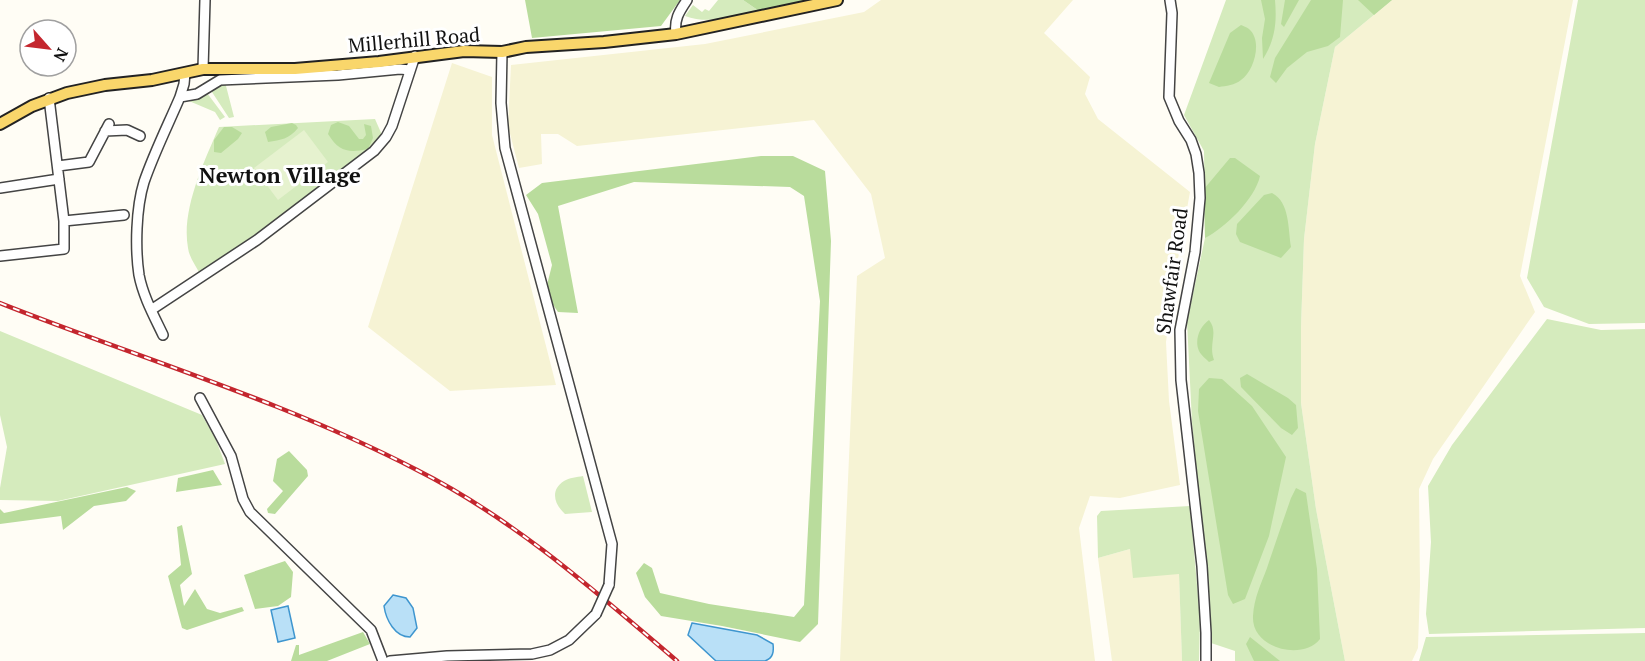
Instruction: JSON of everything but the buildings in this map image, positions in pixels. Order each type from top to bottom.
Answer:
[{"type":"main road","name":"Millerhill Road","points":[[0,124],[49,98],[105,85],[152,80],[203,69],[295,69],[379,62],[464,51],[502,52],[526,47],[604,42],[676,34],[837,0]]},
{"type":"street","points":[[203,69],[205,0]]},
{"type":"street","points":[[676,34],[674,23],[676,15],[687,0]]},
{"type":"street","name":"Shawfair Road","points":[[1170,0],[1172,13],[1169,98],[1179,121],[1191,140],[1199,173],[1200,198],[1195,252],[1180,330],[1180,360],[1202,566],[1206,661]]},
{"type":"street","points":[[390,661],[447,656],[532,654],[550,650],[569,640],[596,614],[609,585],[612,544],[505,148],[501,103],[502,52]]},
{"type":"street","points":[[150,310],[257,240],[374,151],[392,126],[415,56]]},
{"type":"street","points":[[180,97],[197,94],[220,80],[410,70]]},
{"type":"street","points":[[163,335],[150,310],[139,276],[137,257],[141,203],[143,185],[180,97],[185,73]]},
{"type":"street","points":[[0,256],[64,249],[64,221],[49,98]]},
{"type":"street","points":[[58,166],[88,162],[107,128],[127,130],[140,136]]},
{"type":"street","points":[[0,188],[59,179]]},
{"type":"street","points":[[64,221],[124,215]]},
{"type":"street","points":[[200,398],[231,456],[243,499],[250,512],[371,630],[383,661]]},
{"type":"shaded area","points":[[881,0],[1073,0],[1044,33],[1090,77],[1085,94],[1098,119],[1190,192],[1166,342],[1169,401],[1180,485],[1120,498],[1090,496],[1079,528],[1095,661],[840,661],[857,276],[885,258],[871,194],[814,120],[577,146],[558,134],[541,134],[542,164],[519,168],[508,126],[511,65],[705,44],[864,12]]},
{"type":"shaded area","points":[[1392,0],[1573,0],[1520,276],[1535,312],[1433,459],[1419,489],[1418,648],[1412,661],[1345,661],[1316,509],[1301,403],[1304,239],[1315,144],[1335,47]]},
{"type":"shaded area","points":[[452,63],[492,77],[492,135],[556,385],[450,391],[368,327]]},
{"type":"shaded area","points":[[1130,549],[1179,574],[1182,661],[1112,661],[1098,558]]},
{"type":"green space","points":[[525,0],[680,0],[661,26],[532,38]]},
{"type":"green space","points":[[718,0],[743,0],[759,11],[713,20],[685,16],[693,5],[702,12],[705,9],[709,11]]},
{"type":"green space","points":[[743,0],[810,0],[759,11]]},
{"type":"green space","points":[[1226,0],[1392,0],[1335,47],[1315,144],[1304,239],[1301,403],[1316,509],[1345,661],[1235,661],[1235,651],[1211,643],[1192,422],[1187,322],[1205,238],[1204,151],[1184,115]]},
{"type":"green space","points":[[1261,0],[1275,0],[1276,8],[1273,38],[1263,59],[1262,38],[1265,19]]},
{"type":"green space","points":[[1285,0],[1299,0],[1284,27],[1281,24]]},
{"type":"green space","points":[[1311,0],[1343,0],[1340,37],[1328,46],[1307,52],[1287,68],[1276,83],[1270,77],[1275,58]]},
{"type":"green space","points":[[1358,0],[1392,0],[1374,15]]},
{"type":"green space","points":[[1578,0],[1645,0],[1645,323],[1589,324],[1544,307],[1527,278]]},
{"type":"green space","points":[[1241,25],[1249,29],[1255,41],[1255,56],[1250,70],[1246,76],[1233,84],[1219,87],[1209,83],[1230,33]]},
{"type":"green space","points":[[225,82],[234,117],[229,118],[210,89]]},
{"type":"green space","points":[[207,93],[225,117],[220,120],[215,112],[189,101]]},
{"type":"green space","points":[[375,119],[382,135],[363,157],[200,274],[189,251],[188,218],[195,186],[219,127]]},
{"type":"green space","points":[[338,122],[349,126],[359,139],[363,139],[366,135],[364,124],[371,126],[373,138],[368,149],[350,151],[340,148],[328,134],[331,125]]},
{"type":"green space","points":[[292,123],[298,128],[291,135],[281,140],[268,142],[265,132],[271,127]]},
{"type":"green space","points":[[224,127],[232,127],[242,133],[221,153],[214,152],[214,140]]},
{"type":"green space","points":[[304,130],[328,162],[278,200],[254,168]]},
{"type":"green space","points":[[761,156],[793,156],[825,171],[831,241],[818,624],[800,642],[661,616],[645,597],[636,573],[644,563],[652,568],[660,593],[709,604],[794,617],[804,605],[820,301],[804,196],[790,187],[634,182],[558,206],[578,313],[558,312],[545,293],[552,265],[538,214],[526,195],[542,183]]},
{"type":"green space","points":[[1230,158],[1235,158],[1260,176],[1246,203],[1221,227],[1205,238],[1204,189]]},
{"type":"green space","points":[[1272,193],[1282,203],[1288,224],[1291,247],[1281,258],[1240,242],[1236,234],[1237,224],[1264,195]]},
{"type":"green space","points":[[1547,319],[1601,330],[1645,329],[1645,628],[1429,634],[1426,614],[1431,542],[1428,486],[1452,445]]},
{"type":"green space","points":[[1209,320],[1213,329],[1212,354],[1214,360],[1209,362],[1200,352],[1197,342],[1201,330]]},
{"type":"green space","points":[[0,331],[202,415],[216,440],[225,464],[58,501],[0,500],[7,447],[0,415]]},
{"type":"green space","points":[[1247,374],[1296,405],[1298,428],[1292,435],[1281,428],[1241,387],[1240,378]]},
{"type":"green space","points":[[1209,378],[1222,379],[1252,406],[1286,457],[1269,536],[1245,599],[1233,604],[1228,595],[1198,411],[1199,389]]},
{"type":"green space","points":[[289,451],[307,470],[308,476],[275,514],[268,513],[267,509],[283,491],[273,481],[277,459]]},
{"type":"green space","points":[[213,470],[222,485],[176,492],[178,478]]},
{"type":"green space","points":[[583,476],[592,512],[565,514],[556,502],[555,493],[566,480]]},
{"type":"green space","points":[[127,487],[136,491],[126,501],[94,506],[63,530],[61,516],[0,524],[0,509],[4,513]]},
{"type":"green space","points":[[1296,488],[1306,493],[1317,569],[1320,639],[1312,646],[1291,650],[1269,644],[1260,637],[1253,616],[1258,591]]},
{"type":"green space","points":[[1190,506],[1200,619],[1199,661],[1182,661],[1179,574],[1133,578],[1130,549],[1098,558],[1097,516],[1101,511]]},
{"type":"green space","points":[[182,525],[192,574],[180,585],[184,606],[195,589],[207,609],[220,613],[242,607],[244,611],[187,630],[182,628],[168,576],[181,565],[177,527]]},
{"type":"green space","points":[[285,561],[293,572],[291,597],[278,606],[255,609],[244,575]]},
{"type":"green space","points":[[363,632],[370,644],[327,661],[291,661],[296,645],[299,645],[299,655]]},
{"type":"green space","points":[[1645,633],[1645,661],[1419,661],[1426,637]]},
{"type":"green space","points":[[1250,637],[1280,661],[1254,661],[1246,644]]},
{"type":"water","points":[[393,595],[406,598],[413,608],[417,628],[410,637],[396,631],[387,617],[384,606]]},
{"type":"water","points":[[288,606],[295,638],[278,642],[271,610]]},
{"type":"water","points":[[692,623],[757,635],[773,644],[772,654],[765,661],[716,661],[688,635]]},
{"type":"railway","points":[[0,303],[263,401],[367,445],[453,489],[553,558],[677,661]]},
{"type":"district","name":"Newton Village","points":[[280,175]]}]
